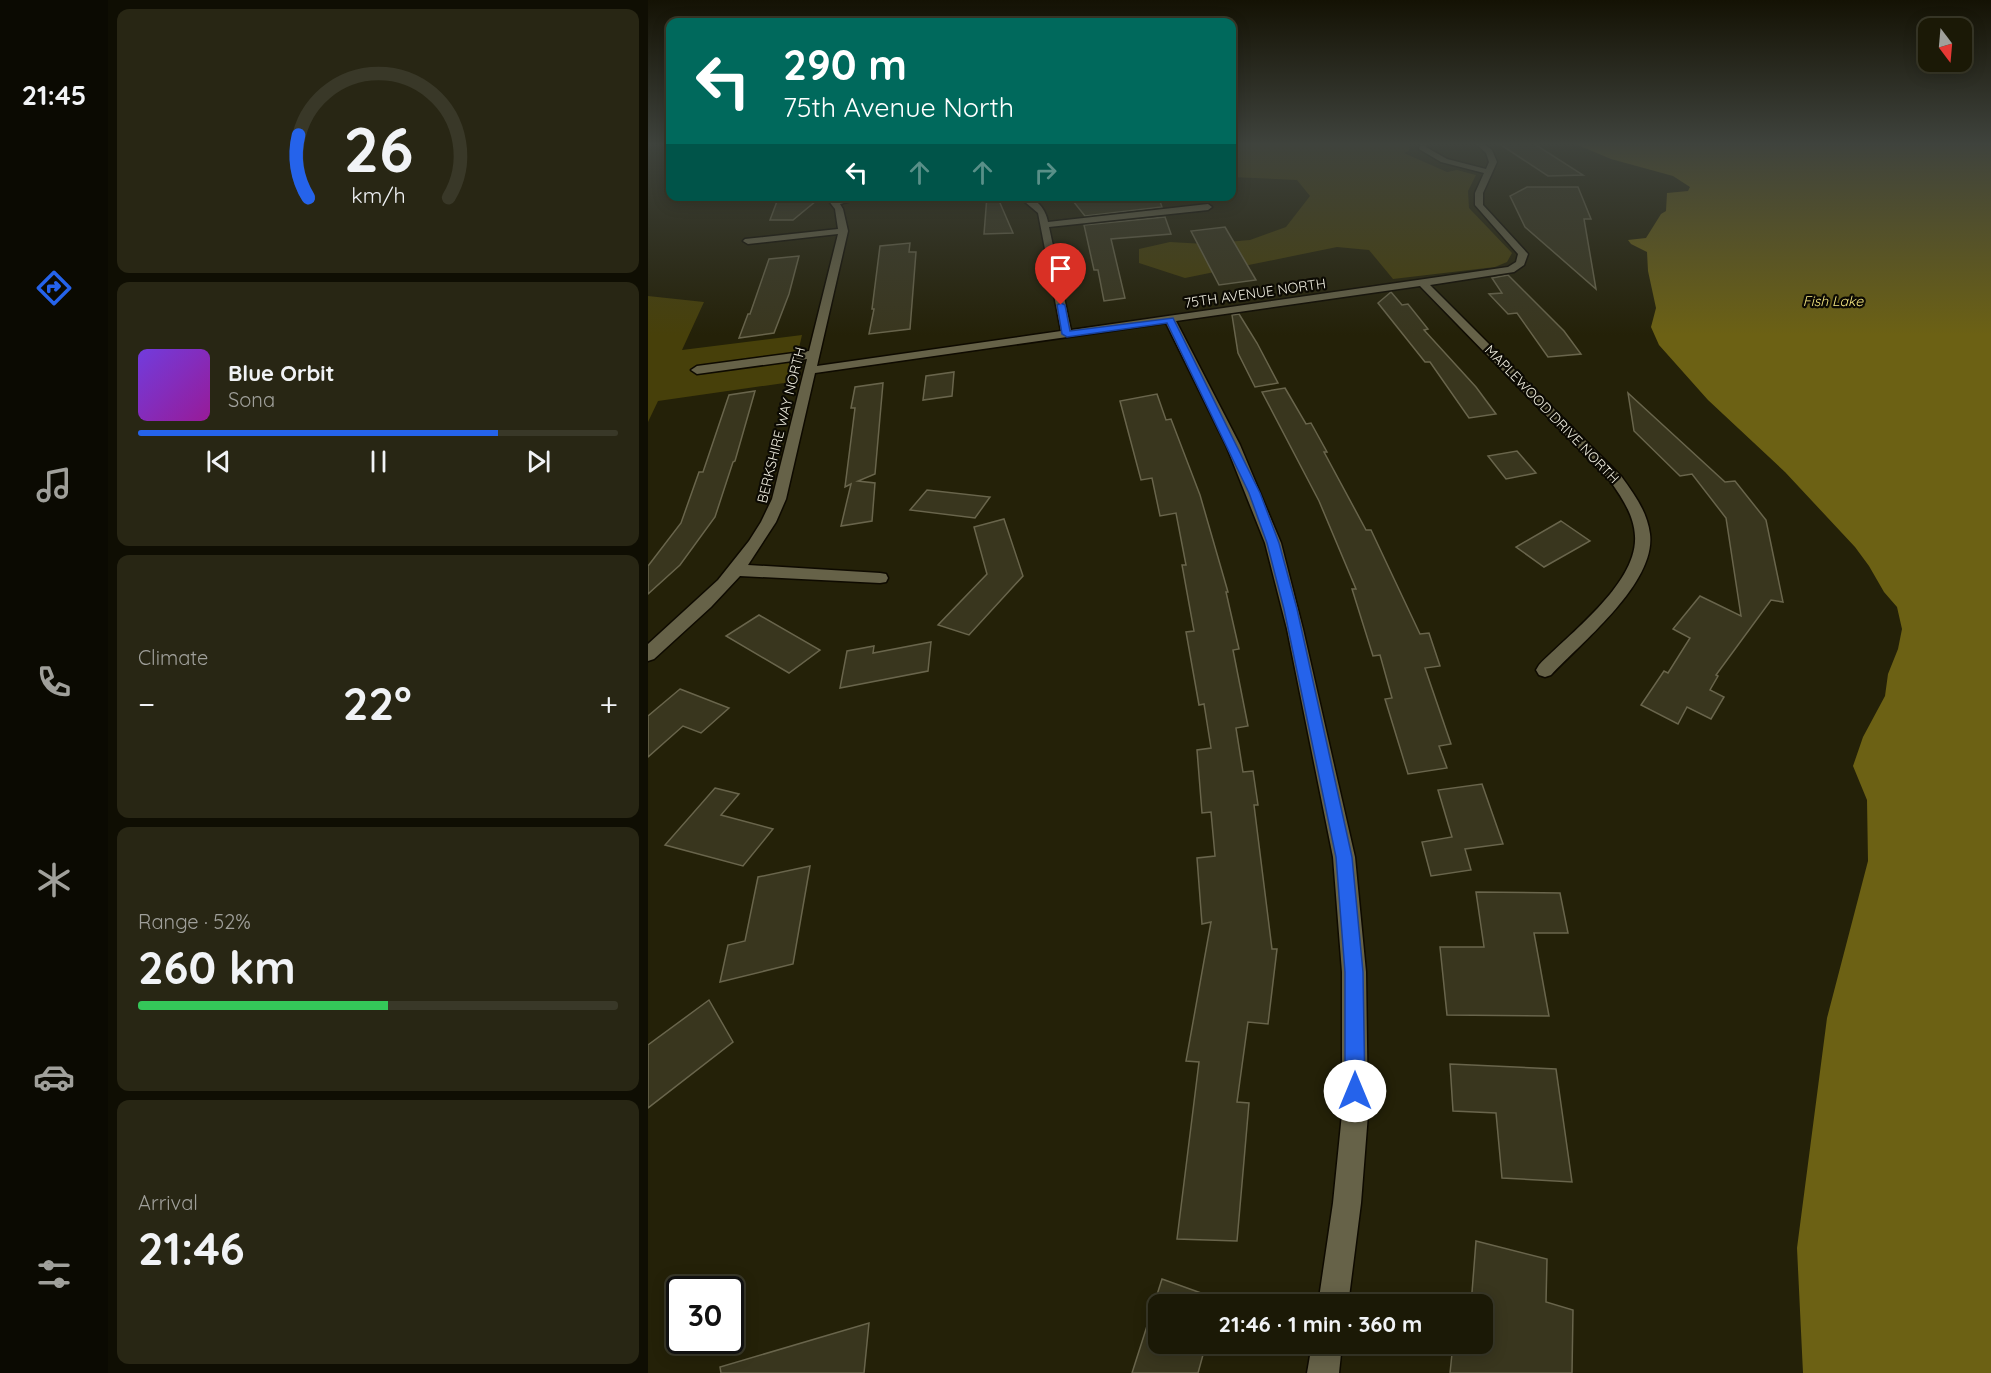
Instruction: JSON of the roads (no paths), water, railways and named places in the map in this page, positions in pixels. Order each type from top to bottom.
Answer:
[{"type":"street","name":"BERKSHIRE WAY NORTH","points":[[648,654],[681,626],[736,570],[770,522],[779,499],[812,370],[843,231],[842,217],[836,207]]},
{"type":"street","points":[[1038,207],[1046,225],[1067,334]]},
{"type":"street","points":[[1046,225],[1208,207]]},
{"type":"street","name":"75TH AVENUE NORTH","points":[[812,370],[1500,273],[1521,264],[1523,254],[1480,207]]},
{"type":"street","points":[[748,240],[843,231]]},
{"type":"street","name":"MAPLEWOOD DRIVE NORTH","points":[[1424,284],[1616,478],[1634,504],[1642,530],[1642,557],[1632,580],[1545,670]]},
{"type":"street","points":[[1170,320],[1233,445],[1273,543],[1295,629],[1344,857],[1354,972],[1355,1114],[1347,1203],[1335,1294]]},
{"type":"street","points":[[697,370],[815,354]]},
{"type":"street","points":[[736,570],[880,578]]},
{"type":"street","points":[[1323,1373],[1326,1354]]},
{"type":"water","name":"Fish Lake","points":[[1666,207],[1991,207],[1991,1373],[1803,1373],[1797,1248],[1827,1018],[1868,861],[1867,800],[1853,766],[1863,737],[1885,696],[1888,674],[1898,649],[1902,629],[1897,607],[1884,592],[1855,547],[1785,472],[1708,400],[1659,345],[1651,327],[1656,308],[1648,271],[1647,252],[1628,240],[1646,238],[1661,214],[1666,211]]}]
